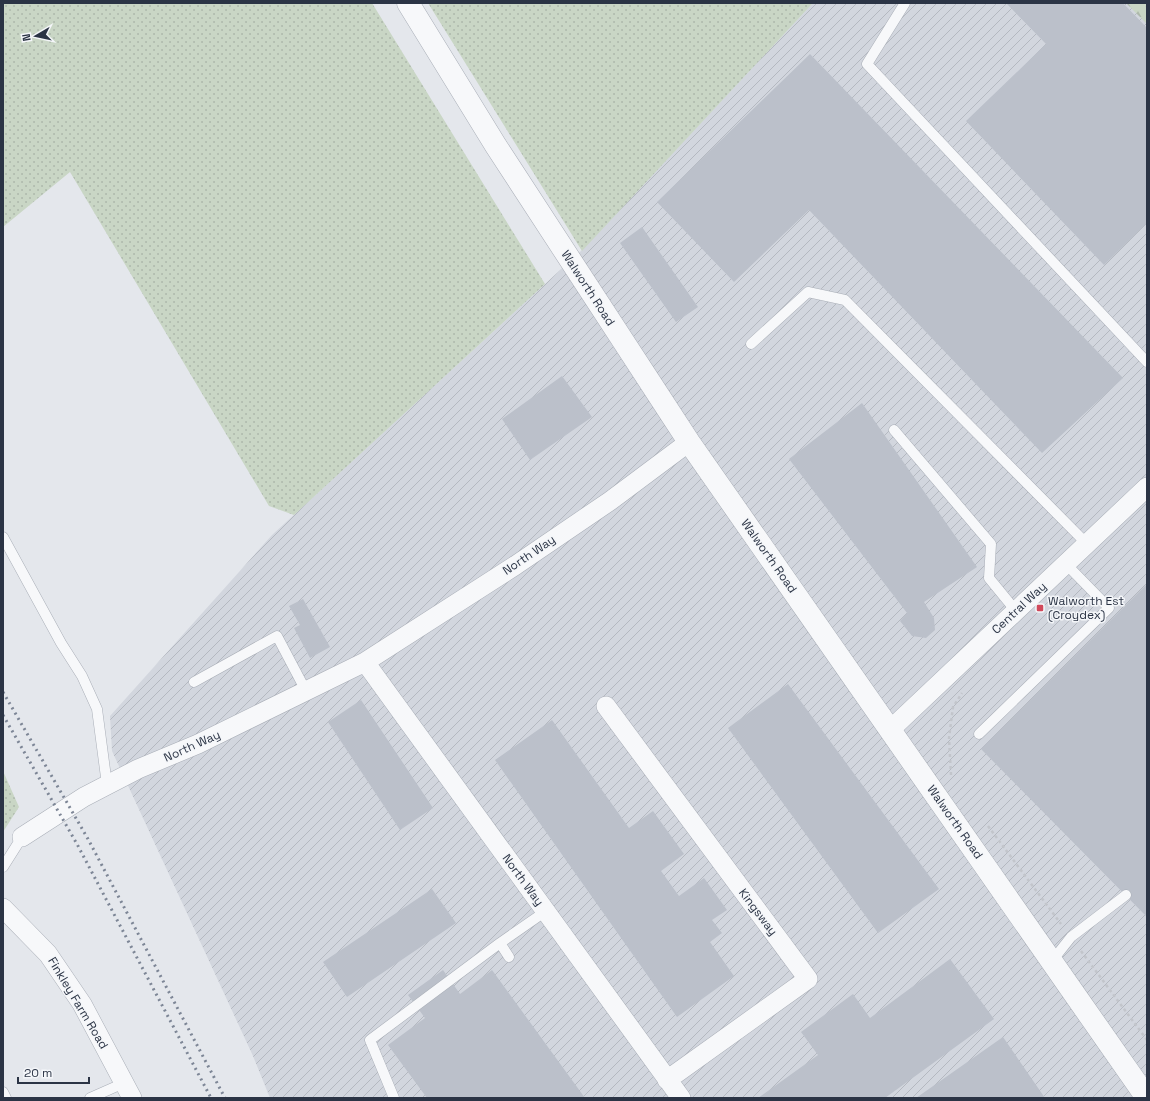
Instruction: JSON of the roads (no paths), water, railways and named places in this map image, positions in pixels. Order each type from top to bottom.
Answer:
[{"type":"street","name":"Walworth Road","points":[[408,3],[496,146],[689,442],[1147,1098]]},
{"type":"street","name":"North Way","points":[[22,837],[84,797],[138,769],[198,744],[366,662],[516,565],[610,501],[689,442]]},
{"type":"street","name":"Central Way","points":[[890,730],[1147,487]]},
{"type":"street","name":"North Way","points":[[366,662],[681,1098]]},
{"type":"street","name":"Kingsway","points":[[606,706],[808,979],[667,1080]]},
{"type":"street","name":"Finkley Farm Road","points":[[3,908],[48,954],[82,1004],[128,1090]]},
{"type":"lane","points":[[905,3],[867,64],[1147,361]]},
{"type":"lane","points":[[751,344],[808,292],[845,300],[1087,544]]},
{"type":"lane","points":[[894,430],[991,544],[989,578],[1016,611]]},
{"type":"lane","points":[[3,537],[61,643],[82,676],[97,710],[107,785]]},
{"type":"lane","points":[[979,734],[1109,608],[1066,564]]},
{"type":"lane","points":[[194,682],[277,636],[306,691]]},
{"type":"lane","points":[[3,867],[22,837]]},
{"type":"lane","points":[[1052,961],[1071,937],[1126,895]]},
{"type":"lane","points":[[394,1098],[370,1040],[500,943],[546,911]]},
{"type":"lane","points":[[500,943],[509,957]]},
{"type":"lane","points":[[90,1098],[128,1090]]},
{"type":"lane","points":[[3,1092],[6,1098]]},
{"type":"railway","points":[[3,692],[88,839],[225,1098]]},
{"type":"railway","points":[[3,715],[77,844],[211,1098]]},
{"type":"place","name":"Walworth Est (Croydex)","points":[[1040,608]]}]
